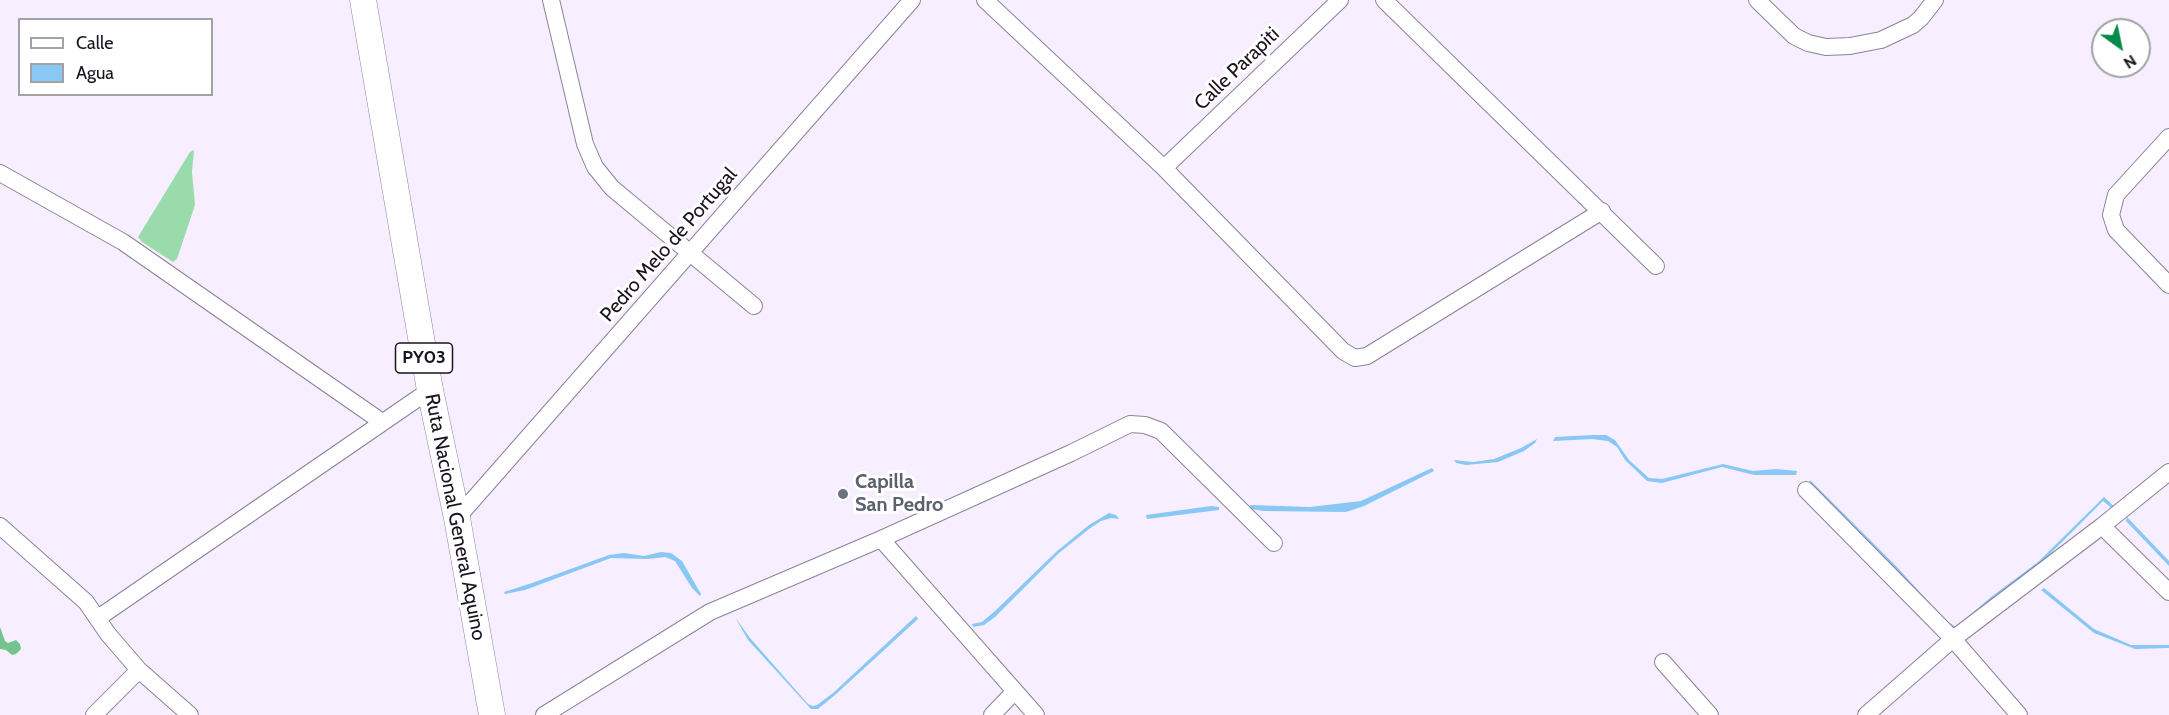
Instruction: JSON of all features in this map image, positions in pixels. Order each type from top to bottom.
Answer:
[{"type":"highway","name":"Ruta Nacional General Aquino","points":[[363,0],[430,390],[457,518],[492,715]]},
{"type":"street","points":[[551,0],[585,144],[595,167],[612,188],[754,306]]},
{"type":"street","name":"Pedro Melo de Portugal","points":[[457,518],[912,0]]},
{"type":"street","points":[[985,0],[1164,168],[1343,351],[1355,358],[1367,356],[1602,211]]},
{"type":"street","name":"Calle Parapiti","points":[[1164,168],[1340,0]]},
{"type":"street","points":[[1384,0],[1656,266]]},
{"type":"street","points":[[1757,0],[1794,36],[1808,43],[1826,46],[1850,46],[1881,40],[1913,25],[1929,3]]},
{"type":"street","points":[[2169,137],[2116,195],[2111,215],[2116,230],[2169,285]]},
{"type":"street","points":[[0,173],[123,242],[382,422]]},
{"type":"street","points":[[98,618],[430,390]]},
{"type":"street","points":[[544,715],[710,612],[881,539],[1130,424],[1144,425],[1161,431],[1274,543]]},
{"type":"street","points":[[1866,715],[1953,639],[2169,472]]},
{"type":"street","points":[[1806,490],[1953,639],[2019,715]]},
{"type":"street","points":[[0,526],[86,602],[108,634],[139,670],[190,715]]},
{"type":"street","points":[[2102,526],[2169,592]]},
{"type":"street","points":[[881,539],[1036,715]]},
{"type":"street","points":[[1663,662],[1710,715]]},
{"type":"street","points":[[94,715],[139,670]]},
{"type":"street","points":[[992,715],[1015,691]]},
{"type":"green space","points":[[194,150],[192,172],[195,205],[177,259],[173,262],[138,237],[190,152]]},
{"type":"green space","points":[[0,627],[5,641],[8,643],[16,640],[20,644],[21,649],[16,654],[12,655],[0,649]]},
{"type":"water","points":[[1606,435],[1615,440],[1629,460],[1649,478],[1662,479],[1723,464],[1753,471],[1776,469],[1797,471],[1796,475],[1754,475],[1722,467],[1662,483],[1647,481],[1625,460],[1617,447],[1608,441],[1592,439],[1553,441],[1555,437]]},
{"type":"water","points":[[1537,439],[1524,451],[1498,462],[1466,465],[1456,463],[1454,460],[1473,462],[1494,459]]},
{"type":"water","points":[[1432,468],[1434,471],[1364,506],[1346,512],[1264,511],[1251,509],[1250,505],[1310,507],[1361,501]]},
{"type":"water","points":[[1810,480],[1897,567],[1946,621],[1956,627],[2038,562],[2104,497],[2117,509],[2115,511],[2103,501],[2040,564],[1955,631],[1809,483]]},
{"type":"water","points":[[1211,506],[1219,507],[1219,510],[1147,519],[1146,515]]},
{"type":"water","points":[[1109,513],[1116,515],[1119,519],[1111,518],[1101,521],[1089,529],[1059,553],[995,617],[984,625],[973,627],[972,624],[982,622],[996,610],[1056,552],[1089,525]]},
{"type":"water","points":[[2127,517],[2169,561],[2169,566],[2126,521]]},
{"type":"water","points":[[661,552],[671,553],[682,561],[701,594],[700,596],[692,588],[675,561],[665,557],[611,558],[525,590],[505,594],[504,592],[609,555],[624,553],[644,556]]},
{"type":"water","points":[[2044,588],[2094,629],[2131,645],[2169,645],[2169,648],[2135,649],[2094,633],[2041,590]]},
{"type":"water","points":[[916,616],[918,619],[818,709],[811,709],[748,640],[735,617],[750,638],[808,704],[813,706],[833,693]]},
{"type":"place","name":"Capilla San Pedro","points":[[843,494]]}]
